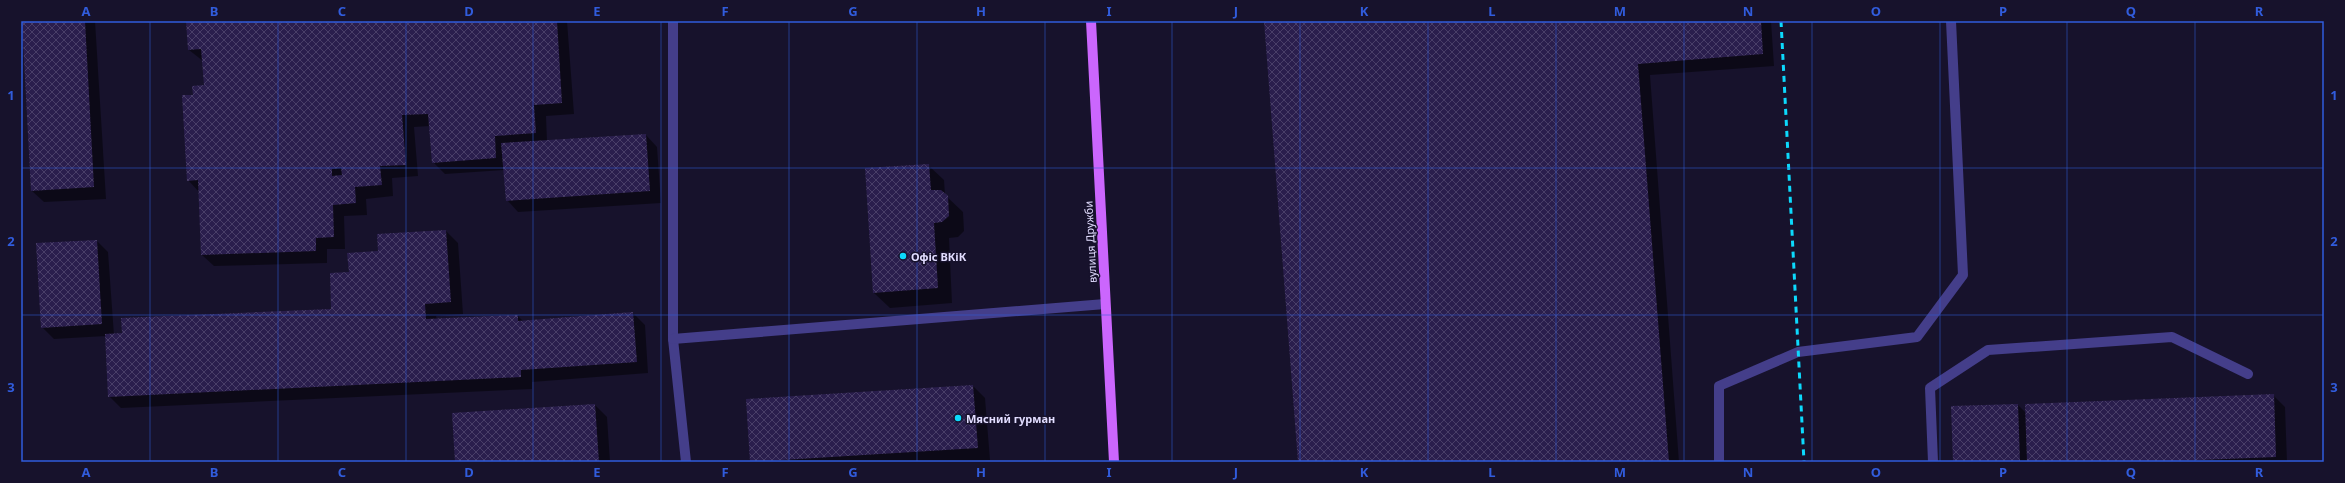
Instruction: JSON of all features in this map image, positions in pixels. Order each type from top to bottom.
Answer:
[{"type":"main road","name":"вулиця Дружби","points":[[1091,21],[1114,462]]},
{"type":"lane","points":[[673,21],[673,339],[686,462]]},
{"type":"lane","points":[[1719,462],[1719,386],[1798,352],[1917,337],[1963,275],[1951,21]]},
{"type":"lane","points":[[673,339],[1105,304]]},
{"type":"lane","points":[[1933,462],[1930,388],[1988,350],[2172,337],[2248,374]]},
{"type":"building","points":[[22,21],[85,21],[94,187],[31,191]]},
{"type":"building","points":[[186,21],[557,21],[562,103],[534,105],[536,133],[495,136],[496,158],[432,163],[428,114],[402,115],[406,165],[380,166],[382,185],[355,187],[356,203],[333,205],[334,237],[316,238],[316,251],[201,255],[198,180],[187,181],[182,95],[193,95],[192,86],[204,85],[201,49],[188,50]],"holes":[[[341,168],[342,175],[332,176],[332,169]]]},
{"type":"building","points":[[1264,21],[1761,21],[1763,54],[1638,64],[1669,462],[1298,462]]},
{"type":"building","points":[[646,134],[650,191],[506,201],[501,143]]},
{"type":"building","name":"Офіс ВКіК","points":[[929,164],[931,190],[941,190],[948,196],[949,216],[942,222],[934,223],[938,288],[873,293],[865,168]]},
{"type":"building","points":[[446,230],[451,302],[425,304],[426,319],[518,315],[518,321],[633,312],[637,362],[521,370],[521,377],[108,397],[105,334],[122,333],[121,318],[331,309],[330,273],[349,272],[347,253],[378,251],[377,234]]},
{"type":"building","points":[[97,240],[102,324],[41,328],[36,243]]},
{"type":"building","points":[[973,385],[978,448],[750,462],[746,399]]},
{"type":"building","points":[[2274,394],[2276,457],[2149,462],[2027,462],[2025,404]]},
{"type":"building","points":[[595,404],[599,462],[455,462],[452,413]]},
{"type":"building","points":[[2018,404],[2020,462],[1953,462],[1951,406]]},
{"type":"railway","points":[[1781,21],[1804,462]]},
{"type":"place","name":"Офіс ВКіК","points":[[903,256]]},
{"type":"place","name":"Мясний гурман","points":[[958,418]]}]
